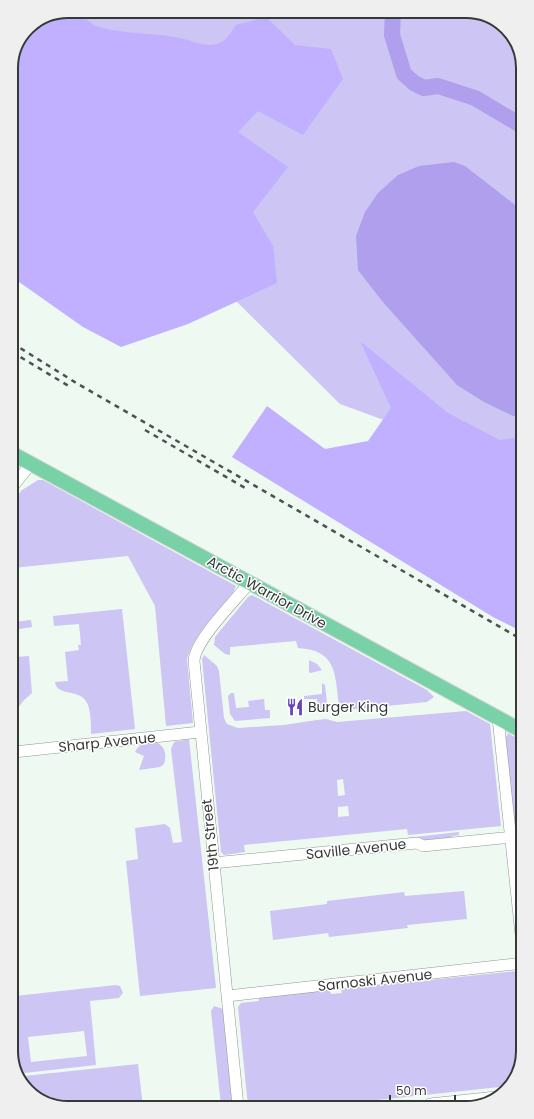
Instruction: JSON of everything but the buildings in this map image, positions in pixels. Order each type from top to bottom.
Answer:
[{"type":"main road","name":"Arctic Warrior Drive","points":[[18,457],[516,727]]},
{"type":"street","points":[[18,480],[31,464]]},
{"type":"street","name":"19th Street","points":[[238,1101],[200,732],[194,655],[201,641],[250,582]]},
{"type":"street","points":[[498,718],[516,831]]},
{"type":"street","name":"Sharp Avenue","points":[[18,752],[200,732]]},
{"type":"street","name":"Saville Avenue","points":[[214,863],[417,843],[423,846],[516,837]]},
{"type":"street","name":"Sarnoski Avenue","points":[[227,996],[516,964]]},
{"type":"street","points":[[458,1101],[480,1099]]},
{"type":"shaded area","points":[[68,18],[469,18],[485,22],[497,28],[506,37],[515,58],[516,68],[516,468],[340,404],[18,85],[18,65],[22,49],[26,40],[40,26],[58,19]]},
{"type":"shaded area","points":[[85,18],[99,27],[110,30],[163,35],[208,45],[217,44],[223,41],[236,25],[267,18],[295,45],[331,49],[343,79],[303,135],[258,111],[238,132],[288,167],[253,212],[273,246],[277,283],[188,324],[121,347],[83,327],[18,281],[18,65],[26,40],[40,26],[49,22],[58,19]]},
{"type":"shaded area","points":[[454,162],[465,166],[516,206],[516,416],[513,416],[484,402],[457,385],[382,301],[358,270],[356,236],[365,212],[378,193],[398,175],[419,166]]},
{"type":"shaded area","points":[[360,341],[448,413],[500,440],[516,438],[516,628],[493,617],[232,457],[267,406],[325,449],[368,441],[391,408]]},
{"type":"shaded area","points":[[38,480],[43,480],[236,586],[233,593],[201,632],[187,659],[193,723],[166,726],[155,606],[128,556],[18,567],[18,495],[22,490]]},
{"type":"shaded area","points":[[252,595],[427,690],[434,697],[427,702],[345,710],[339,706],[335,674],[332,666],[320,653],[298,648],[296,641],[230,647],[230,655],[225,654],[214,645],[215,637],[248,597]]},
{"type":"shaded area","points":[[122,609],[135,729],[91,734],[90,712],[85,700],[81,696],[60,690],[55,682],[68,681],[65,652],[79,650],[78,645],[81,645],[79,624],[54,626],[53,616]]},
{"type":"shaded area","points":[[31,620],[32,627],[18,629],[18,621]]},
{"type":"shaded area","points":[[204,655],[217,666],[219,671],[224,718],[227,724],[238,728],[284,725],[326,719],[337,722],[466,711],[490,724],[501,826],[408,835],[407,829],[244,845],[245,852],[224,855],[221,852],[202,659]],"holes":[[[343,779],[345,795],[338,796],[337,780]],[[348,806],[349,816],[338,817],[338,807]]]},
{"type":"shaded area","points":[[29,656],[32,693],[18,708],[18,657]]},
{"type":"shaded area","points":[[309,660],[317,664],[322,670],[311,673],[309,672]]},
{"type":"shaded area","points":[[322,683],[325,685],[328,712],[319,713],[317,699],[304,699],[304,696],[322,694]]},
{"type":"shaded area","points":[[231,693],[234,693],[236,708],[249,707],[248,701],[264,699],[265,710],[270,710],[270,718],[235,721],[230,714],[228,696]]},
{"type":"shaded area","points":[[508,733],[516,738],[516,824],[514,824],[505,736],[507,736]]},
{"type":"shaded area","points":[[189,739],[216,988],[140,996],[126,861],[138,859],[135,828],[165,824],[170,828],[173,843],[182,842],[171,749],[174,742]]},
{"type":"shaded area","points":[[155,742],[163,748],[165,757],[164,764],[160,767],[139,770],[144,756],[135,752],[143,744]]},
{"type":"shaded area","points":[[459,832],[459,835],[453,836],[444,842],[406,841],[406,838]]},
{"type":"shaded area","points":[[464,891],[467,919],[407,925],[408,928],[329,937],[328,933],[273,940],[270,911],[327,904],[327,901],[404,892],[405,896]]},
{"type":"shaded area","points":[[516,971],[516,1058],[508,1079],[501,1087],[368,1101],[247,1101],[238,1007],[241,1003],[259,1001],[259,997],[330,990],[331,994],[342,993],[341,989]]},
{"type":"shaded area","points":[[116,985],[120,986],[123,993],[119,998],[90,1001],[96,1065],[24,1073],[19,1061],[18,1051],[18,996]],"holes":[[[84,1031],[87,1056],[31,1062],[28,1037]]]},
{"type":"shaded area","points":[[214,1006],[223,1009],[233,1101],[220,1101],[211,1011]]},
{"type":"shaded area","points":[[138,1064],[142,1101],[58,1100],[40,1093],[30,1084],[25,1076]]},
{"type":"waterway","points":[[393,18],[392,35],[404,74],[414,83],[424,88],[438,86],[475,98],[516,122]]},
{"type":"railway","points":[[18,347],[78,384],[516,636]]},
{"type":"railway","points":[[18,356],[72,388]]},
{"type":"railway","points":[[145,430],[247,489]]},
{"type":"place","name":"Burger King","points":[[295,707]]}]
